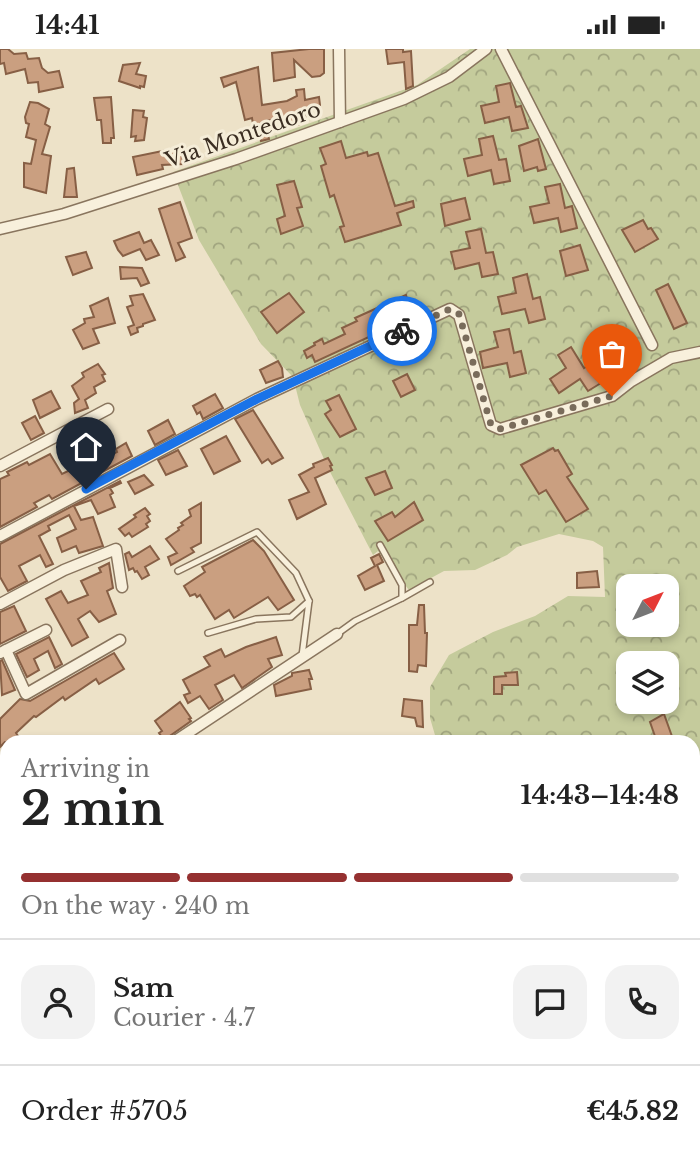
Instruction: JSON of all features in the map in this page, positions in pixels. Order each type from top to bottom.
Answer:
[{"type":"street","points":[[340,49],[340,122]]},
{"type":"street","name":"Via Montedoro","points":[[0,229],[64,214],[236,159],[404,99],[437,85],[486,49]]},
{"type":"street","points":[[501,49],[652,345]]},
{"type":"street","points":[[0,536],[257,399],[450,309],[459,314],[491,425],[500,429],[612,396],[671,358],[700,352]]},
{"type":"street","points":[[0,466],[108,409]]},
{"type":"street","points":[[0,604],[64,570],[116,549],[122,587]]},
{"type":"street","points":[[46,630],[3,652],[26,694],[120,640]]},
{"type":"street","points":[[185,735],[337,634]]},
{"type":"lane","points":[[178,571],[257,532],[296,573],[309,601],[301,657]]},
{"type":"lane","points":[[380,545],[402,585],[401,598]]},
{"type":"lane","points":[[337,634],[355,621],[430,582]]},
{"type":"lane","points":[[208,633],[256,619],[291,617],[309,601]]},
{"type":"green space","points":[[470,49],[700,49],[700,735],[435,735],[430,718],[430,687],[449,655],[493,632],[535,616],[568,596],[605,597],[603,547],[593,541],[559,534],[517,547],[507,555],[475,570],[444,571],[409,590],[378,551],[373,555],[328,468],[300,405],[293,377],[261,344],[199,240],[173,172],[417,85]]},
{"type":"building","points":[[0,49],[8,49],[14,54],[26,53],[28,59],[39,58],[42,68],[48,73],[59,71],[63,87],[39,92],[38,82],[28,83],[25,69],[6,74],[4,63],[0,64]]},
{"type":"building","points":[[324,49],[324,73],[312,77],[294,60],[295,77],[274,81],[272,53]]},
{"type":"building","points":[[386,49],[411,51],[413,86],[406,89],[404,62],[388,64]]},
{"type":"building","points":[[140,63],[136,74],[146,76],[144,87],[119,81],[123,65]]},
{"type":"building","points":[[258,67],[262,105],[287,101],[297,96],[296,90],[304,89],[305,100],[319,97],[320,105],[305,109],[306,121],[300,124],[289,126],[289,117],[265,121],[269,139],[261,141],[258,129],[254,130],[252,118],[245,120],[236,82],[224,87],[221,78]]},
{"type":"building","points":[[510,83],[516,107],[521,106],[528,128],[512,131],[509,117],[485,123],[481,106],[499,102],[496,86]]},
{"type":"building","points":[[111,97],[114,138],[111,138],[111,143],[103,143],[101,120],[97,120],[94,98]]},
{"type":"building","points":[[30,102],[49,109],[45,124],[50,127],[42,154],[51,156],[46,193],[24,187],[24,163],[31,164],[36,140],[26,137],[29,124],[26,123],[25,117]]},
{"type":"building","points":[[133,110],[144,111],[143,117],[147,118],[144,140],[135,141],[136,136],[131,137]]},
{"type":"building","points":[[493,136],[499,160],[506,159],[510,181],[494,184],[491,170],[468,176],[464,159],[482,155],[479,139]]},
{"type":"building","points":[[538,139],[546,169],[538,171],[537,167],[524,171],[519,146]]},
{"type":"building","points":[[341,141],[346,158],[367,152],[368,156],[378,153],[395,206],[413,201],[414,207],[397,213],[401,225],[345,242],[340,227],[344,226],[334,195],[330,197],[321,166],[326,164],[320,148]]},
{"type":"building","points":[[182,147],[183,164],[162,165],[163,169],[137,175],[133,157]]},
{"type":"building","points":[[74,168],[77,197],[64,197],[67,169]]},
{"type":"building","points":[[294,181],[302,207],[297,208],[303,226],[281,234],[277,219],[285,216],[277,185]]},
{"type":"building","points":[[560,184],[565,208],[572,206],[577,228],[561,232],[558,218],[534,223],[530,207],[549,203],[545,187]]},
{"type":"building","points":[[465,198],[470,219],[445,226],[441,204]]},
{"type":"building","points":[[180,202],[192,238],[178,243],[185,257],[176,261],[159,209]]},
{"type":"building","points":[[643,220],[658,239],[635,252],[622,230]]},
{"type":"building","points":[[481,229],[486,253],[493,252],[498,274],[482,277],[479,263],[455,269],[451,252],[470,248],[466,232]]},
{"type":"building","points":[[139,232],[144,243],[151,240],[159,255],[146,260],[140,249],[123,256],[114,241]]},
{"type":"building","points":[[580,245],[588,270],[566,276],[560,251]]},
{"type":"building","points":[[86,252],[92,268],[73,275],[66,257]]},
{"type":"building","points":[[120,267],[142,268],[149,283],[141,286],[137,278],[121,279]]},
{"type":"building","points":[[527,274],[533,299],[540,297],[545,319],[529,323],[525,309],[502,314],[498,297],[516,293],[513,278]]},
{"type":"building","points":[[668,284],[687,323],[674,329],[656,290]]},
{"type":"building","points":[[289,293],[304,312],[277,333],[261,312]]},
{"type":"building","points":[[143,294],[155,320],[143,324],[137,328],[138,332],[131,335],[128,327],[134,325],[127,307],[133,305],[130,296]]},
{"type":"building","points":[[406,295],[410,310],[383,328],[384,330],[315,362],[312,355],[307,358],[304,351],[315,345],[314,343],[322,339],[324,344],[345,334],[342,328],[357,321],[355,318]]},
{"type":"building","points":[[108,298],[115,323],[93,329],[99,343],[83,349],[73,330],[85,323],[84,319],[94,317],[90,306]]},
{"type":"building","points":[[509,329],[514,353],[521,351],[526,373],[510,377],[507,363],[483,368],[480,352],[498,347],[494,332]]},
{"type":"building","points":[[571,347],[584,368],[590,364],[601,383],[588,391],[580,379],[559,393],[550,379],[566,368],[558,355]]},
{"type":"building","points":[[278,361],[283,377],[266,383],[260,370]]},
{"type":"building","points":[[98,364],[105,374],[102,375],[105,381],[94,387],[96,393],[85,400],[88,408],[75,413],[74,403],[79,399],[72,386],[84,377],[82,373]]},
{"type":"building","points":[[407,374],[415,390],[401,397],[393,381]]},
{"type":"building","points":[[51,391],[60,408],[40,418],[33,400]]},
{"type":"building","points":[[215,394],[223,408],[203,419],[193,406]]},
{"type":"building","points":[[339,395],[356,429],[340,437],[325,414],[331,410],[326,401]]},
{"type":"building","points":[[253,410],[283,458],[272,464],[268,459],[262,463],[235,419]]},
{"type":"building","points":[[35,416],[44,433],[31,440],[22,423]]},
{"type":"building","points":[[168,420],[175,434],[155,445],[148,431]]},
{"type":"building","points":[[87,431],[103,459],[117,452],[116,449],[126,443],[132,456],[52,499],[49,495],[34,503],[37,507],[0,527],[0,479],[9,475],[7,472],[27,462],[29,465],[50,454],[62,474],[83,464],[76,449],[75,436]]},
{"type":"building","points":[[226,436],[240,461],[214,474],[201,449]]},
{"type":"building","points":[[553,448],[558,450],[572,474],[567,477],[588,509],[566,522],[546,490],[539,494],[521,465]]},
{"type":"building","points":[[178,450],[187,466],[166,475],[158,460]]},
{"type":"building","points":[[328,458],[332,470],[315,478],[326,504],[297,519],[289,500],[309,492],[299,475],[314,467],[313,464]]},
{"type":"building","points":[[385,471],[392,488],[375,495],[366,478]]},
{"type":"building","points":[[144,475],[153,485],[135,494],[128,482]]},
{"type":"building","points":[[120,481],[121,483],[110,488],[115,507],[98,514],[91,500],[74,506],[81,520],[93,517],[103,546],[79,553],[76,546],[62,552],[57,538],[76,529],[69,515],[48,526],[50,530],[39,536],[53,564],[46,567],[40,555],[19,566],[27,581],[8,591],[0,577],[0,544]]},
{"type":"building","points":[[414,502],[423,520],[388,541],[375,521],[392,512],[395,517]]},
{"type":"building","points":[[201,503],[201,543],[191,548],[194,552],[171,565],[168,557],[177,553],[166,539],[179,530],[183,525],[181,523],[191,516],[189,510]]},
{"type":"building","points":[[145,508],[150,514],[147,516],[150,521],[146,524],[148,527],[132,537],[129,533],[125,536],[119,529]]},
{"type":"building","points":[[253,540],[264,551],[294,600],[278,610],[268,597],[234,618],[229,610],[215,619],[200,595],[190,596],[184,586],[205,572],[202,567]]},
{"type":"building","points":[[150,546],[159,559],[145,567],[149,575],[142,579],[133,568],[129,570],[125,554],[129,552],[132,557]]},
{"type":"building","points":[[379,554],[383,562],[377,565],[384,581],[365,590],[358,576],[375,566],[371,558]]},
{"type":"building","points":[[109,563],[113,588],[107,591],[116,614],[99,622],[90,611],[78,619],[88,637],[72,646],[46,599],[61,591],[68,603],[88,595],[81,581],[101,572],[99,568]]},
{"type":"building","points":[[597,571],[599,587],[577,588],[577,573]]},
{"type":"building","points":[[419,605],[424,605],[427,633],[426,666],[418,665],[417,672],[409,671],[409,625],[417,625]]},
{"type":"building","points":[[14,606],[26,631],[0,644],[0,612]]},
{"type":"building","points":[[49,637],[62,664],[55,668],[48,651],[34,659],[39,670],[27,677],[16,654]]},
{"type":"building","points":[[276,637],[282,655],[268,659],[272,667],[242,688],[234,675],[215,685],[223,700],[209,709],[200,696],[188,703],[184,695],[190,693],[183,680],[210,666],[204,657],[221,649],[225,657]]},
{"type":"building","points":[[114,653],[124,669],[99,684],[96,679],[65,700],[63,697],[34,716],[16,733],[17,735],[0,735],[0,719],[20,699],[30,701]]},
{"type":"building","points":[[2,660],[15,690],[2,695],[0,661]]},
{"type":"building","points":[[309,670],[311,689],[276,696],[274,685],[292,676],[292,673]]},
{"type":"building","points":[[517,672],[518,685],[502,685],[502,694],[494,694],[494,677]]},
{"type":"building","points":[[404,699],[422,701],[423,727],[417,726],[415,718],[402,716]]},
{"type":"building","points":[[180,702],[191,718],[191,721],[171,735],[160,735],[162,731],[155,721]]},
{"type":"building","points":[[664,714],[672,735],[655,735],[650,722]]},
{"type":"way so far","points":[[402,331],[450,309],[459,314],[491,425],[500,429],[612,396]]},
{"type":"route","points":[[86,489],[257,399],[402,331]]}]
